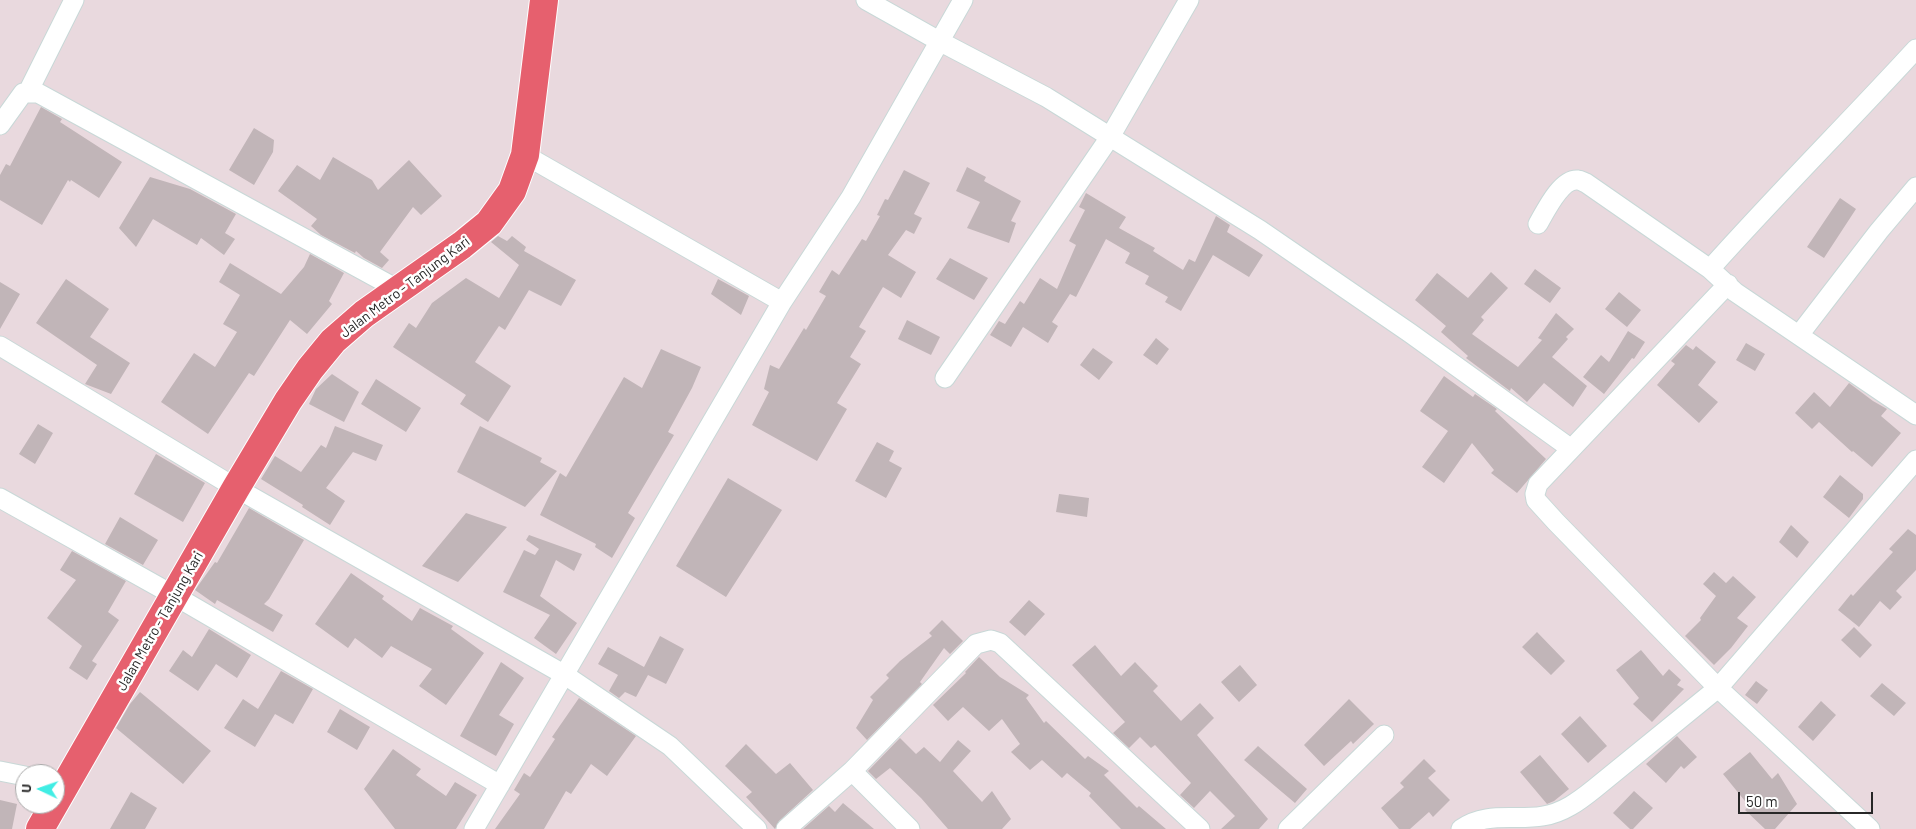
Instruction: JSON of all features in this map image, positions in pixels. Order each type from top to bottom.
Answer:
[{"type":"main road","name":"Jalan Metro - Tanjung Kari","points":[[65,778],[110,706],[288,401],[310,369],[333,341],[364,314],[462,246],[489,222],[512,191],[525,155],[544,0]]},
{"type":"main road","name":"Jalan Metro - Tanjung Kari","points":[[40,829],[47,814]]},
{"type":"street","points":[[28,92],[74,0]]},
{"type":"street","points":[[866,0],[1046,97],[1260,230],[1410,333],[1570,448]]},
{"type":"street","points":[[474,829],[782,302],[851,197],[963,0]]},
{"type":"street","points":[[945,378],[1110,137],[1189,0]]},
{"type":"street","points":[[1710,269],[1916,49]]},
{"type":"street","points":[[0,125],[23,92],[38,93],[399,290]]},
{"type":"street","points":[[525,155],[782,302]]},
{"type":"street","points":[[1538,224],[1560,188],[1578,180],[1710,269],[1735,292],[1916,415]]},
{"type":"street","points":[[1799,335],[1879,231],[1916,187]]},
{"type":"street","points":[[1728,284],[1570,448],[1538,484],[1535,494],[1536,500],[1718,688],[1870,829]]},
{"type":"street","points":[[0,346],[236,488],[565,675],[670,746],[757,829]]},
{"type":"street","points":[[1461,829],[1472,821],[1543,816],[1575,804],[1718,688],[1916,460]]},
{"type":"street","points":[[0,498],[175,596],[500,785]]},
{"type":"street","points":[[786,829],[852,771],[976,644],[991,640],[1000,643],[1200,829]]},
{"type":"street","points":[[1288,829],[1384,735]]},
{"type":"street","points":[[0,771],[15,774]]},
{"type":"street","points":[[852,771],[910,829]]},
{"type":"building","points":[[41,107],[62,119],[60,122],[122,162],[99,198],[71,180],[70,182],[68,180],[42,225],[0,200],[0,175],[6,164],[10,166]]},
{"type":"building","points":[[254,128],[274,140],[273,152],[254,185],[229,170]]},
{"type":"building","points":[[333,157],[372,180],[378,190],[409,160],[442,196],[421,215],[413,207],[380,252],[389,260],[382,268],[356,251],[355,253],[321,235],[311,226],[317,219],[278,191],[297,165],[320,180]]},
{"type":"building","points":[[967,167],[986,177],[984,181],[1021,201],[1011,221],[1016,223],[1009,243],[967,228],[980,202],[956,191]]},
{"type":"building","points":[[904,170],[930,183],[914,214],[922,218],[914,234],[906,230],[888,255],[916,272],[901,298],[883,287],[859,327],[866,331],[850,357],[861,364],[837,403],[847,409],[817,461],[752,425],[769,392],[764,389],[770,365],[779,369],[804,328],[806,330],[826,296],[819,292],[832,270],[839,275],[862,239],[866,241],[880,216],[877,215],[885,199],[888,200]]},
{"type":"building","points":[[150,177],[190,189],[236,214],[225,233],[235,239],[224,255],[201,238],[197,245],[153,219],[136,247],[119,228]]},
{"type":"building","points":[[1086,193],[1126,217],[1119,228],[1155,248],[1153,251],[1183,270],[1189,259],[1195,262],[1216,216],[1230,225],[1227,232],[1263,255],[1249,277],[1213,255],[1181,311],[1165,302],[1168,297],[1145,284],[1149,276],[1125,263],[1130,253],[1106,239],[1076,297],[1070,294],[1052,322],[1058,326],[1048,343],[1023,327],[1011,347],[990,335],[999,321],[1005,324],[1020,301],[1024,304],[1040,278],[1057,289],[1076,245],[1069,241],[1085,210],[1079,207]]},
{"type":"building","points":[[1840,198],[1856,209],[1824,258],[1807,247]]},
{"type":"building","points":[[498,236],[507,241],[512,236],[526,247],[524,251],[576,280],[561,306],[529,290],[505,330],[499,326],[475,362],[511,386],[488,422],[460,404],[466,395],[393,347],[409,323],[416,328],[432,303],[466,278],[499,298],[519,265],[491,242]]},
{"type":"building","points":[[310,254],[344,273],[329,301],[332,304],[307,334],[290,320],[254,376],[249,373],[208,434],[161,402],[194,353],[215,367],[237,332],[223,324],[240,295],[219,282],[230,263],[281,294],[304,267]]},
{"type":"building","points":[[950,258],[988,278],[974,300],[936,279]]},
{"type":"building","points":[[1535,269],[1561,288],[1550,303],[1524,284]]},
{"type":"building","points":[[1491,272],[1508,288],[1481,317],[1484,320],[1472,334],[1518,367],[1542,340],[1538,338],[1556,313],[1574,329],[1552,357],[1587,386],[1573,407],[1544,383],[1527,402],[1511,388],[1510,391],[1466,358],[1468,356],[1441,332],[1446,326],[1415,300],[1437,273],[1468,298]]},
{"type":"building","points":[[66,279],[109,309],[90,337],[130,363],[111,394],[85,384],[97,365],[36,323]]},
{"type":"building","points":[[718,279],[749,296],[741,315],[711,294]]},
{"type":"building","points":[[0,282],[20,294],[0,329]]},
{"type":"building","points":[[1619,292],[1641,310],[1627,327],[1605,309]]},
{"type":"building","points":[[907,320],[940,337],[931,355],[898,339]]},
{"type":"building","points":[[1628,331],[1645,342],[1634,359],[1632,358],[1604,394],[1583,377],[1601,355],[1609,362]]},
{"type":"building","points":[[1156,338],[1169,349],[1157,365],[1143,355]]},
{"type":"building","points":[[1746,343],[1765,354],[1755,371],[1736,360]]},
{"type":"building","points":[[1686,345],[1693,350],[1696,346],[1716,362],[1698,385],[1718,402],[1699,423],[1657,385],[1675,364],[1671,361]]},
{"type":"building","points":[[1093,348],[1113,362],[1099,380],[1080,365]]},
{"type":"building","points":[[661,349],[701,367],[668,432],[674,435],[628,513],[635,518],[612,558],[595,547],[596,544],[540,515],[560,473],[566,477],[624,377],[642,388]]},
{"type":"building","points":[[332,374],[359,392],[344,422],[309,404],[316,389]]},
{"type":"building","points":[[1444,376],[1473,397],[1475,394],[1497,409],[1495,411],[1546,459],[1517,493],[1491,473],[1494,470],[1472,443],[1444,483],[1422,467],[1448,431],[1420,411]]},
{"type":"building","points":[[376,379],[421,408],[406,432],[361,404]]},
{"type":"building","points":[[1849,383],[1887,409],[1881,416],[1901,433],[1872,467],[1852,452],[1819,422],[1812,429],[1795,413],[1814,392],[1830,407]]},
{"type":"building","points":[[38,424],[53,433],[35,464],[19,454]]},
{"type":"building","points":[[335,426],[383,445],[376,461],[353,452],[326,488],[345,501],[330,525],[302,507],[303,505],[261,479],[275,456],[301,472],[321,445],[326,448]]},
{"type":"building","points":[[480,426],[542,458],[540,462],[557,471],[525,507],[457,472]]},
{"type":"building","points":[[877,442],[894,451],[889,461],[902,468],[886,498],[855,481]]},
{"type":"building","points":[[156,454],[205,483],[183,522],[134,494]]},
{"type":"building","points":[[1840,475],[1863,494],[1863,499],[1849,518],[1823,497]]},
{"type":"building","points":[[728,478],[782,510],[726,597],[676,566]]},
{"type":"building","points":[[1059,494],[1089,498],[1087,517],[1056,512]]},
{"type":"building","points":[[249,508],[304,540],[269,599],[264,604],[283,615],[273,632],[217,600],[215,604],[195,590],[215,562],[217,563]]},
{"type":"building","points":[[466,513],[507,527],[458,582],[422,566]]},
{"type":"building","points":[[120,517],[158,540],[143,565],[105,544]]},
{"type":"building","points":[[1791,525],[1809,542],[1797,558],[1779,542]]},
{"type":"building","points":[[1908,529],[1916,535],[1916,570],[1896,591],[1902,597],[1890,610],[1880,601],[1859,627],[1838,610],[1851,594],[1853,596],[1893,552],[1889,549]]},
{"type":"building","points":[[529,535],[582,554],[574,571],[556,560],[540,596],[577,623],[556,654],[534,638],[550,615],[503,592],[524,550],[535,555],[539,549],[526,540]]},
{"type":"building","points":[[72,551],[126,581],[108,612],[119,620],[92,661],[97,664],[87,680],[69,668],[82,646],[47,618],[76,580],[60,570]]},
{"type":"building","points":[[1714,572],[1726,583],[1733,576],[1756,597],[1737,618],[1748,626],[1731,648],[1714,665],[1685,636],[1701,620],[1700,618],[1716,596],[1703,584]]},
{"type":"building","points":[[351,573],[384,596],[382,599],[412,621],[420,608],[453,626],[451,629],[484,653],[446,705],[419,686],[432,669],[391,646],[382,658],[355,638],[348,648],[315,624]]},
{"type":"building","points":[[1029,600],[1045,614],[1025,636],[1009,622]]},
{"type":"building","points":[[942,620],[963,641],[950,654],[944,648],[920,682],[922,684],[867,740],[856,728],[873,700],[870,697],[889,678],[886,675],[900,661],[932,636],[929,633]]},
{"type":"building","points":[[1854,627],[1872,645],[1860,658],[1841,640]]},
{"type":"building","points":[[209,629],[251,655],[237,678],[216,664],[198,691],[169,671],[183,650],[192,657]]},
{"type":"building","points":[[1537,632],[1565,661],[1551,675],[1522,647]]},
{"type":"building","points":[[660,636],[684,649],[666,684],[648,675],[636,697],[625,692],[619,698],[609,691],[618,675],[598,664],[608,647],[644,667]]},
{"type":"building","points":[[1095,645],[1121,676],[1135,662],[1158,686],[1153,691],[1181,721],[1200,703],[1214,718],[1197,735],[1268,819],[1259,829],[1221,829],[1235,816],[1210,791],[1194,808],[1180,795],[1191,783],[1155,745],[1151,748],[1140,737],[1129,748],[1113,733],[1125,722],[1072,665]]},
{"type":"building","points":[[1641,650],[1663,676],[1669,669],[1681,680],[1677,685],[1684,689],[1652,722],[1633,704],[1639,698],[1616,670]]},
{"type":"building","points":[[979,657],[1000,677],[1029,695],[1026,698],[1044,723],[1046,721],[1085,759],[1088,756],[1109,771],[1104,775],[1137,808],[1139,806],[1166,829],[1121,829],[1089,796],[1091,793],[1067,773],[1062,778],[1042,760],[1030,770],[1011,752],[1020,744],[1002,719],[989,731],[963,707],[948,721],[933,705],[966,673]]},
{"type":"building","points":[[501,662],[524,678],[499,715],[514,724],[496,756],[460,736]]},
{"type":"building","points":[[1240,665],[1257,685],[1239,702],[1221,682]]},
{"type":"building","points":[[281,671],[313,689],[293,724],[275,714],[255,747],[224,728],[243,699],[258,709]]},
{"type":"building","points":[[1756,681],[1768,690],[1757,704],[1745,695]]},
{"type":"building","points":[[1882,683],[1906,703],[1894,716],[1870,696]]},
{"type":"building","points":[[140,692],[211,751],[183,784],[116,728],[130,704]]},
{"type":"building","points":[[579,698],[636,736],[607,776],[591,764],[571,794],[566,791],[544,829],[495,829],[520,794],[514,790],[524,773],[530,777],[555,739],[552,737]]},
{"type":"building","points":[[1349,699],[1374,724],[1353,744],[1351,741],[1324,766],[1304,745]]},
{"type":"building","points":[[1821,701],[1836,715],[1813,741],[1798,727]]},
{"type":"building","points":[[340,709],[370,727],[357,750],[327,732]]},
{"type":"building","points":[[1580,716],[1607,746],[1588,763],[1561,734]]},
{"type":"building","points":[[1677,736],[1697,757],[1684,769],[1681,766],[1666,783],[1646,764]]},
{"type":"building","points":[[900,738],[916,754],[924,747],[940,762],[958,740],[971,751],[953,771],[982,802],[992,791],[1011,819],[1002,829],[948,829],[921,798],[890,768],[876,779],[868,771]]},
{"type":"building","points":[[746,744],[776,774],[790,763],[813,790],[779,821],[775,829],[746,797],[752,792],[725,766]]},
{"type":"building","points":[[1258,746],[1307,789],[1295,803],[1244,760]]},
{"type":"building","points":[[393,749],[421,769],[416,775],[446,796],[455,782],[477,795],[456,829],[395,829],[364,789]]},
{"type":"building","points":[[1750,752],[1772,779],[1778,773],[1797,804],[1775,829],[1765,829],[1745,810],[1749,806],[1723,774]]},
{"type":"building","points":[[1540,755],[1569,789],[1547,804],[1520,772]]},
{"type":"building","points":[[1424,759],[1436,771],[1428,778],[1450,800],[1433,817],[1429,812],[1410,829],[1399,829],[1381,808],[1404,787],[1400,783]]},
{"type":"building","points":[[1634,791],[1653,808],[1633,829],[1630,829],[1613,813]]},
{"type":"building","points":[[131,792],[157,808],[145,829],[110,829]]},
{"type":"building","points":[[0,800],[15,804],[12,829],[0,829]]},
{"type":"building","points":[[843,803],[874,829],[803,829],[829,806],[835,812]]}]
